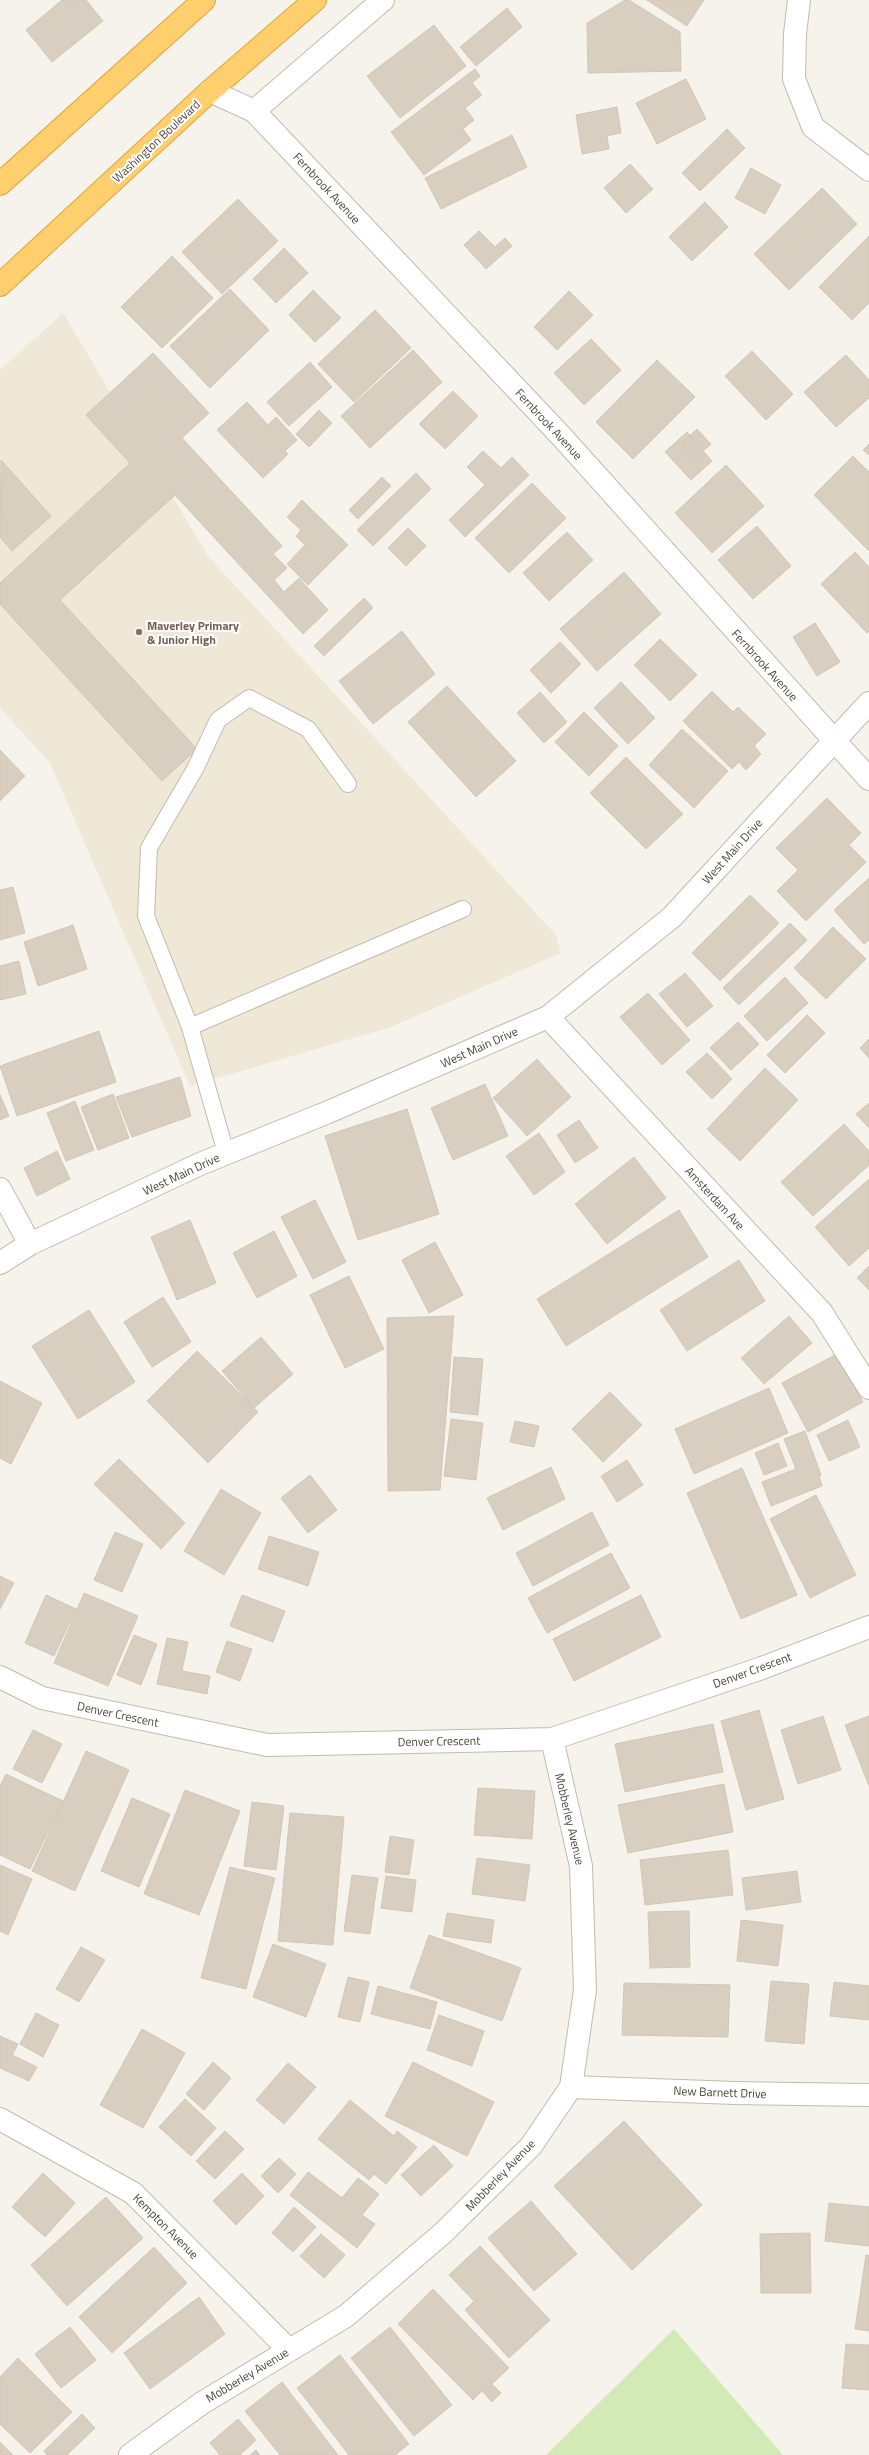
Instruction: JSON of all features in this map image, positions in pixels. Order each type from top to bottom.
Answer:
[{"type":"highway","points":[[0,184],[204,0]]},
{"type":"highway","name":"Washington Boulevard","points":[[0,285],[210,91],[315,0]]},
{"type":"street","points":[[254,111],[383,0]]},
{"type":"street","points":[[799,0],[795,34],[794,79],[813,127],[869,170]]},
{"type":"street","name":"Fernbrook Avenue","points":[[210,91],[254,111],[562,437],[833,741],[869,779]]},
{"type":"street","name":"West Main Drive","points":[[0,1263],[30,1244],[226,1153],[326,1113],[548,1017],[672,917],[869,703]]},
{"type":"street","name":"Amsterdam Ave","points":[[548,1017],[822,1313],[869,1388]]},
{"type":"street","points":[[0,1189],[30,1244]]},
{"type":"street","name":"Denver Crescent","points":[[0,1677],[42,1698],[267,1745],[552,1739],[762,1668],[869,1627]]},
{"type":"street","name":"Mobberley Avenue","points":[[130,2455],[202,2403],[346,2316],[442,2233],[531,2146],[571,2087],[585,1990],[581,1866],[552,1739]]},
{"type":"street","name":"New Barnett Drive","points":[[571,2087],[735,2093],[869,2095]]},
{"type":"street","name":"Kempton Avenue","points":[[0,2119],[133,2193],[289,2350]]},
{"type":"lane","points":[[226,1153],[190,1027],[146,916],[148,848],[195,769],[218,720],[250,698],[308,729],[348,784]]},
{"type":"lane","points":[[190,1027],[463,909]]},
{"type":"shaded area","name":"Maverley Primary & Junior High","points":[[63,313],[208,556],[556,935],[561,953],[391,1027],[190,1086],[50,763],[0,708],[0,370]]},
{"type":"green space","points":[[674,2329],[783,2455],[546,2455]]},
{"type":"building","points":[[62,0],[86,0],[103,21],[52,62],[26,30]]},
{"type":"building","points":[[625,0],[629,0],[680,32],[681,71],[588,73],[587,23]]},
{"type":"building","points":[[647,0],[704,0],[687,26]]},
{"type":"building","points":[[507,8],[522,27],[476,66],[460,47]]},
{"type":"building","points":[[434,25],[466,66],[400,118],[367,76]]},
{"type":"building","points":[[475,69],[480,76],[472,83],[482,95],[465,108],[474,120],[463,129],[471,140],[424,175],[391,132]]},
{"type":"building","points":[[686,79],[706,119],[657,144],[636,103]]},
{"type":"building","points":[[617,107],[621,133],[607,136],[609,149],[582,154],[576,115]]},
{"type":"building","points":[[727,129],[745,148],[700,191],[682,173]]},
{"type":"building","points":[[512,135],[527,167],[441,209],[425,178]]},
{"type":"building","points":[[630,164],[653,189],[626,213],[604,188]]},
{"type":"building","points":[[751,168],[781,185],[765,214],[735,198]]},
{"type":"building","points":[[822,188],[857,224],[789,290],[754,254]]},
{"type":"building","points":[[238,199],[278,241],[222,294],[182,252]]},
{"type":"building","points":[[705,202],[728,227],[692,261],[669,237]]},
{"type":"building","points":[[479,231],[495,247],[505,238],[512,246],[486,269],[464,245]]},
{"type":"building","points":[[869,236],[869,303],[852,320],[819,287]]},
{"type":"building","points":[[284,248],[308,273],[276,303],[253,279]]},
{"type":"building","points":[[172,256],[213,298],[162,348],[121,307]]},
{"type":"building","points":[[230,289],[269,330],[210,388],[170,346]]},
{"type":"building","points":[[313,290],[341,318],[315,342],[289,315]]},
{"type":"building","points":[[569,291],[593,315],[557,350],[534,327]]},
{"type":"building","points":[[375,310],[411,348],[354,402],[318,364]]},
{"type":"building","points":[[591,339],[621,370],[584,405],[554,373]]},
{"type":"building","points":[[413,350],[442,382],[370,448],[341,416]]},
{"type":"building","points":[[752,351],[793,394],[766,420],[725,376]]},
{"type":"building","points":[[153,353],[209,413],[182,438],[282,546],[273,554],[287,568],[274,580],[284,592],[299,578],[328,610],[303,634],[175,495],[60,600],[197,749],[162,781],[0,604],[0,583],[130,463],[86,415]]},
{"type":"building","points":[[846,355],[869,380],[869,398],[836,427],[804,392]]},
{"type":"building","points":[[657,360],[695,397],[633,459],[596,422]]},
{"type":"building","points":[[310,362],[332,387],[289,426],[267,402]]},
{"type":"building","points":[[453,391],[478,416],[445,449],[419,424]]},
{"type":"building","points":[[247,402],[268,425],[276,417],[297,440],[285,451],[288,454],[263,478],[217,430]]},
{"type":"building","points":[[319,410],[332,423],[309,447],[296,434]]},
{"type":"building","points":[[697,429],[711,444],[695,458],[682,443]]},
{"type":"building","points":[[687,432],[712,461],[691,480],[665,452]]},
{"type":"building","points":[[869,444],[869,455],[863,450]]},
{"type":"building","points":[[483,451],[501,468],[512,457],[529,475],[465,537],[449,520],[485,485],[467,467]]},
{"type":"building","points":[[853,456],[869,472],[869,551],[814,495]]},
{"type":"building","points":[[1,460],[51,516],[12,551],[0,537]]},
{"type":"building","points":[[726,465],[764,506],[712,553],[675,513]]},
{"type":"building","points":[[416,473],[431,489],[373,546],[357,530]]},
{"type":"building","points":[[382,477],[391,486],[358,519],[349,510]]},
{"type":"building","points":[[532,483],[566,518],[509,573],[475,538]]},
{"type":"building","points":[[302,500],[348,545],[308,585],[287,564],[305,545],[296,536],[301,530],[287,517]]},
{"type":"building","points":[[757,526],[791,566],[753,599],[718,560]]},
{"type":"building","points":[[408,528],[426,546],[406,566],[388,548]]},
{"type":"building","points":[[567,532],[593,560],[549,601],[523,573]]},
{"type":"building","points":[[855,552],[869,567],[869,631],[867,633],[821,584]]},
{"type":"building","points":[[624,572],[661,614],[597,671],[560,629]]},
{"type":"building","points":[[364,598],[373,608],[324,656],[314,646]]},
{"type":"building","points":[[815,623],[840,662],[817,676],[793,637]]},
{"type":"building","points":[[402,631],[435,674],[373,724],[339,681]]},
{"type":"building","points":[[660,639],[697,675],[670,701],[634,665]]},
{"type":"building","points":[[560,642],[581,664],[551,693],[530,670]]},
{"type":"building","points":[[621,682],[655,718],[628,744],[594,708]]},
{"type":"building","points":[[447,686],[516,761],[476,797],[408,722]]},
{"type":"building","points":[[712,691],[733,712],[738,707],[766,734],[754,746],[761,754],[746,770],[739,762],[732,769],[683,721]]},
{"type":"building","points":[[540,692],[567,722],[544,743],[517,713]]},
{"type":"building","points":[[584,712],[618,746],[589,776],[555,742]]},
{"type":"building","points":[[682,729],[728,771],[694,808],[649,765]]},
{"type":"building","points":[[0,750],[25,776],[0,801]]},
{"type":"building","points":[[626,757],[683,814],[646,849],[590,793]]},
{"type":"building","points":[[827,798],[861,833],[849,845],[866,862],[806,921],[777,891],[798,870],[776,848]]},
{"type":"building","points":[[869,878],[869,940],[864,944],[834,910]]},
{"type":"building","points":[[13,887],[25,933],[0,940],[0,890]]},
{"type":"building","points":[[750,895],[779,923],[720,981],[692,953]]},
{"type":"building","points":[[790,923],[807,940],[739,1005],[723,988]]},
{"type":"building","points":[[73,925],[87,969],[38,986],[24,942]]},
{"type":"building","points":[[833,927],[866,959],[826,999],[794,968]]},
{"type":"building","points":[[19,961],[26,994],[0,1000],[0,966]]},
{"type":"building","points":[[685,973],[713,1006],[687,1027],[659,994]]},
{"type":"building","points":[[785,977],[808,1003],[767,1041],[744,1016]]},
{"type":"building","points":[[648,993],[690,1040],[662,1065],[620,1017]]},
{"type":"building","points":[[807,1015],[825,1033],[785,1073],[767,1055]]},
{"type":"building","points":[[738,1022],[759,1044],[731,1070],[710,1048]]},
{"type":"building","points":[[99,1031],[116,1082],[17,1116],[0,1066]]},
{"type":"building","points":[[869,1039],[869,1058],[860,1048]]},
{"type":"building","points":[[707,1053],[732,1079],[712,1099],[686,1072]]},
{"type":"building","points":[[537,1059],[571,1097],[527,1136],[493,1098]]},
{"type":"building","points":[[765,1068],[798,1100],[740,1161],[707,1129]]},
{"type":"building","points":[[180,1077],[191,1116],[132,1137],[116,1097]]},
{"type":"building","points":[[485,1084],[508,1136],[453,1160],[431,1108]]},
{"type":"building","points":[[113,1094],[129,1138],[98,1150],[81,1107]]},
{"type":"building","points":[[0,1095],[9,1116],[0,1120]]},
{"type":"building","points":[[75,1101],[94,1150],[66,1161],[47,1113]]},
{"type":"building","points":[[869,1103],[869,1128],[856,1114]]},
{"type":"building","points":[[407,1109],[439,1214],[358,1240],[325,1136]]},
{"type":"building","points":[[579,1120],[598,1148],[575,1163],[557,1135]]},
{"type":"building","points":[[844,1124],[869,1151],[869,1165],[813,1216],[781,1182]]},
{"type":"building","points":[[539,1133],[565,1172],[534,1195],[506,1156]]},
{"type":"building","points":[[57,1151],[70,1179],[37,1196],[24,1168]]},
{"type":"building","points":[[634,1157],[666,1198],[607,1244],[575,1204]]},
{"type":"building","points":[[869,1179],[869,1248],[849,1266],[815,1227]]},
{"type":"building","points":[[315,1200],[346,1262],[313,1279],[281,1217]]},
{"type":"building","points":[[679,1210],[708,1257],[566,1346],[537,1299]]},
{"type":"building","points":[[190,1220],[216,1283],[177,1300],[151,1237]]},
{"type":"building","points":[[274,1231],[297,1276],[257,1298],[233,1253]]},
{"type":"building","points":[[435,1242],[463,1295],[429,1313],[402,1260]]},
{"type":"building","points":[[739,1260],[765,1301],[687,1351],[660,1310]]},
{"type":"building","points":[[869,1266],[869,1290],[857,1278]]},
{"type":"building","points":[[349,1276],[384,1349],[345,1368],[310,1295]]},
{"type":"building","points":[[163,1297],[191,1342],[152,1367],[124,1322]]},
{"type":"building","points":[[89,1310],[135,1382],[78,1419],[32,1346]]},
{"type":"building","points":[[454,1316],[440,1490],[388,1491],[387,1318]]},
{"type":"building","points":[[789,1316],[812,1343],[764,1384],[741,1358]]},
{"type":"building","points":[[261,1337],[293,1374],[254,1408],[222,1371]]},
{"type":"building","points":[[197,1351],[258,1412],[208,1463],[147,1401]]},
{"type":"building","points":[[837,1354],[863,1402],[808,1432],[782,1383]]},
{"type":"building","points":[[454,1357],[483,1359],[478,1415],[450,1412]]},
{"type":"building","points":[[0,1381],[42,1403],[11,1464],[0,1458]]},
{"type":"building","points":[[769,1388],[788,1433],[694,1474],[675,1429]]},
{"type":"building","points":[[610,1392],[642,1425],[603,1462],[572,1429]]},
{"type":"building","points":[[451,1419],[483,1423],[476,1480],[444,1476]]},
{"type":"building","points":[[848,1420],[860,1447],[829,1461],[817,1435]]},
{"type":"building","points":[[515,1421],[539,1426],[534,1447],[510,1442]]},
{"type":"building","points":[[805,1431],[821,1475],[819,1476],[822,1486],[771,1506],[762,1482],[796,1469],[784,1439]]},
{"type":"building","points":[[778,1443],[787,1466],[764,1475],[755,1453]]},
{"type":"building","points":[[119,1459],[185,1523],[161,1549],[94,1484]]},
{"type":"building","points":[[627,1460],[643,1485],[617,1502],[601,1476]]},
{"type":"building","points":[[551,1467],[565,1499],[503,1530],[487,1498]]},
{"type":"building","points":[[742,1468],[797,1595],[741,1619],[687,1493]]},
{"type":"building","points":[[310,1475],[337,1510],[308,1533],[281,1498]]},
{"type":"building","points":[[221,1489],[261,1513],[224,1575],[184,1551]]},
{"type":"building","points":[[816,1495],[856,1575],[810,1598],[770,1519]]},
{"type":"building","points":[[592,1512],[609,1545],[533,1586],[516,1553]]},
{"type":"building","points":[[115,1532],[143,1544],[122,1592],[94,1580]]},
{"type":"building","points":[[269,1536],[319,1552],[308,1586],[258,1569]]},
{"type":"building","points":[[611,1553],[630,1588],[547,1633],[528,1598]]},
{"type":"building","points":[[0,1576],[14,1583],[0,1609]]},
{"type":"building","points":[[84,1593],[138,1616],[108,1686],[54,1663]]},
{"type":"building","points":[[46,1595],[76,1609],[54,1656],[25,1643]]},
{"type":"building","points":[[242,1595],[285,1611],[273,1642],[230,1626]]},
{"type":"building","points":[[641,1595],[661,1637],[574,1681],[553,1639]]},
{"type":"building","points":[[134,1635],[157,1644],[141,1685],[117,1675]]},
{"type":"building","points":[[167,1638],[188,1642],[182,1671],[210,1676],[207,1694],[157,1684]]},
{"type":"building","points":[[227,1641],[252,1649],[240,1681],[216,1672]]},
{"type":"building","points":[[759,1710],[784,1799],[746,1810],[721,1721]]},
{"type":"building","points":[[823,1716],[841,1770],[798,1784],[781,1730]]},
{"type":"building","points":[[869,1716],[869,1786],[845,1725]]},
{"type":"building","points":[[713,1724],[723,1772],[625,1792],[615,1744]]},
{"type":"building","points":[[33,1730],[62,1744],[42,1783],[13,1769]]},
{"type":"building","points":[[86,1751],[129,1770],[75,1891],[32,1871]]},
{"type":"building","points":[[6,1774],[63,1801],[30,1869],[0,1855],[0,1786]]},
{"type":"building","points":[[724,1784],[733,1832],[628,1853],[618,1805]]},
{"type":"building","points":[[478,1788],[535,1791],[532,1839],[474,1835]]},
{"type":"building","points":[[185,1790],[240,1811],[199,1915],[144,1894]]},
{"type":"building","points":[[132,1798],[170,1814],[139,1887],[101,1871]]},
{"type":"building","points":[[252,1802],[284,1806],[276,1870],[244,1866]]},
{"type":"building","points":[[290,1813],[344,1817],[333,1945],[278,1941]]},
{"type":"building","points":[[390,1836],[414,1840],[409,1875],[385,1872]]},
{"type":"building","points":[[728,1850],[733,1895],[645,1905],[640,1860]]},
{"type":"building","points":[[477,1858],[530,1865],[525,1901],[472,1894]]},
{"type":"building","points":[[0,1865],[32,1879],[8,1935],[0,1931]]},
{"type":"building","points":[[230,1867],[275,1878],[246,1989],[201,1978]]},
{"type":"building","points":[[797,1871],[801,1902],[746,1910],[742,1878]]},
{"type":"building","points":[[352,1875],[378,1878],[370,1934],[344,1931]]},
{"type":"building","points":[[386,1876],[416,1880],[412,1912],[381,1908]]},
{"type":"building","points":[[689,1911],[690,1967],[650,1968],[648,1912]]},
{"type":"building","points":[[447,1913],[494,1920],[491,1943],[443,1936]]},
{"type":"building","points":[[741,1920],[783,1925],[778,1966],[737,1961]]},
{"type":"building","points":[[429,1935],[521,1968],[502,2021],[410,1988]]},
{"type":"building","points":[[273,1944],[326,1964],[306,2017],[253,1997]]},
{"type":"building","points":[[81,1947],[105,1960],[79,2002],[56,1989]]},
{"type":"building","points":[[348,1977],[369,1982],[360,2022],[338,2017]]},
{"type":"building","points":[[771,1981],[809,1984],[804,2044],[765,2041]]},
{"type":"building","points":[[834,1982],[869,1986],[869,2020],[830,2016]]},
{"type":"building","points":[[624,1983],[730,1985],[728,2037],[622,2035]]},
{"type":"building","points":[[378,1986],[437,2002],[430,2029],[371,2014]]},
{"type":"building","points":[[36,2013],[59,2025],[43,2057],[20,2044]]},
{"type":"building","points":[[439,2015],[484,2031],[472,2066],[427,2050]]},
{"type":"building","points":[[142,2029],[185,2053],[143,2128],[100,2105]]},
{"type":"building","points":[[0,2036],[18,2044],[12,2055],[37,2067],[29,2081],[0,2068]]},
{"type":"building","points":[[213,2062],[231,2078],[204,2110],[186,2094]]},
{"type":"building","points":[[413,2062],[494,2102],[467,2156],[385,2116]]},
{"type":"building","points":[[288,2063],[316,2087],[284,2124],[256,2100]]},
{"type":"building","points":[[185,2099],[216,2128],[191,2156],[159,2127]]},
{"type":"building","points":[[350,2100],[394,2136],[397,2131],[417,2147],[386,2184],[374,2174],[369,2180],[318,2139]]},
{"type":"building","points":[[624,2121],[702,2205],[632,2270],[554,2186]]},
{"type":"building","points":[[225,2131],[244,2149],[215,2179],[196,2161]]},
{"type":"building","points":[[434,2145],[453,2166],[421,2196],[401,2175]]},
{"type":"building","points":[[279,2158],[296,2174],[278,2193],[261,2176]]},
{"type":"building","points":[[308,2172],[342,2198],[358,2178],[379,2194],[362,2215],[375,2224],[357,2248],[290,2195]]},
{"type":"building","points":[[43,2173],[75,2203],[45,2237],[12,2207]]},
{"type":"building","points":[[242,2173],[264,2196],[236,2225],[213,2201]]},
{"type":"building","points":[[106,2197],[143,2238],[67,2306],[31,2265]]},
{"type":"building","points":[[531,2201],[577,2254],[534,2291],[488,2238]]},
{"type":"building","points":[[829,2203],[869,2207],[869,2246],[825,2241]]},
{"type":"building","points":[[294,2207],[316,2227],[293,2252],[272,2233]]},
{"type":"building","points":[[810,2233],[811,2293],[761,2293],[760,2234]]},
{"type":"building","points":[[321,2234],[345,2255],[324,2278],[300,2256]]},
{"type":"building","points":[[480,2246],[550,2320],[509,2358],[465,2310],[474,2301],[449,2275]]},
{"type":"building","points":[[154,2247],[187,2283],[112,2353],[79,2317]]},
{"type":"building","points":[[866,2255],[869,2256],[869,2331],[855,2329]]},
{"type":"building","points":[[433,2289],[509,2368],[492,2384],[501,2393],[492,2402],[482,2391],[473,2400],[398,2324]]},
{"type":"building","points":[[199,2297],[225,2334],[150,2389],[124,2353]]},
{"type":"building","points":[[70,2327],[96,2360],[61,2388],[35,2354]]},
{"type":"building","points":[[390,2327],[452,2405],[414,2436],[351,2358]]},
{"type":"building","points":[[846,2344],[869,2345],[869,2390],[842,2388]]},
{"type":"building","points":[[340,2355],[409,2444],[395,2455],[349,2455],[297,2388]]},
{"type":"building","points":[[18,2358],[72,2412],[30,2453],[0,2424],[0,2377]]},
{"type":"building","points":[[282,2382],[338,2455],[280,2455],[245,2411]]},
{"type":"building","points":[[82,2414],[95,2428],[67,2455],[47,2455],[44,2451]]},
{"type":"building","points":[[238,2419],[256,2440],[240,2455],[220,2455],[210,2443]]},
{"type":"building","points":[[0,2442],[13,2455],[0,2455]]},
{"type":"building","points":[[256,2450],[260,2455],[250,2455]]},
{"type":"place","name":"Maverley Primary & Junior High","points":[[139,632]]}]
